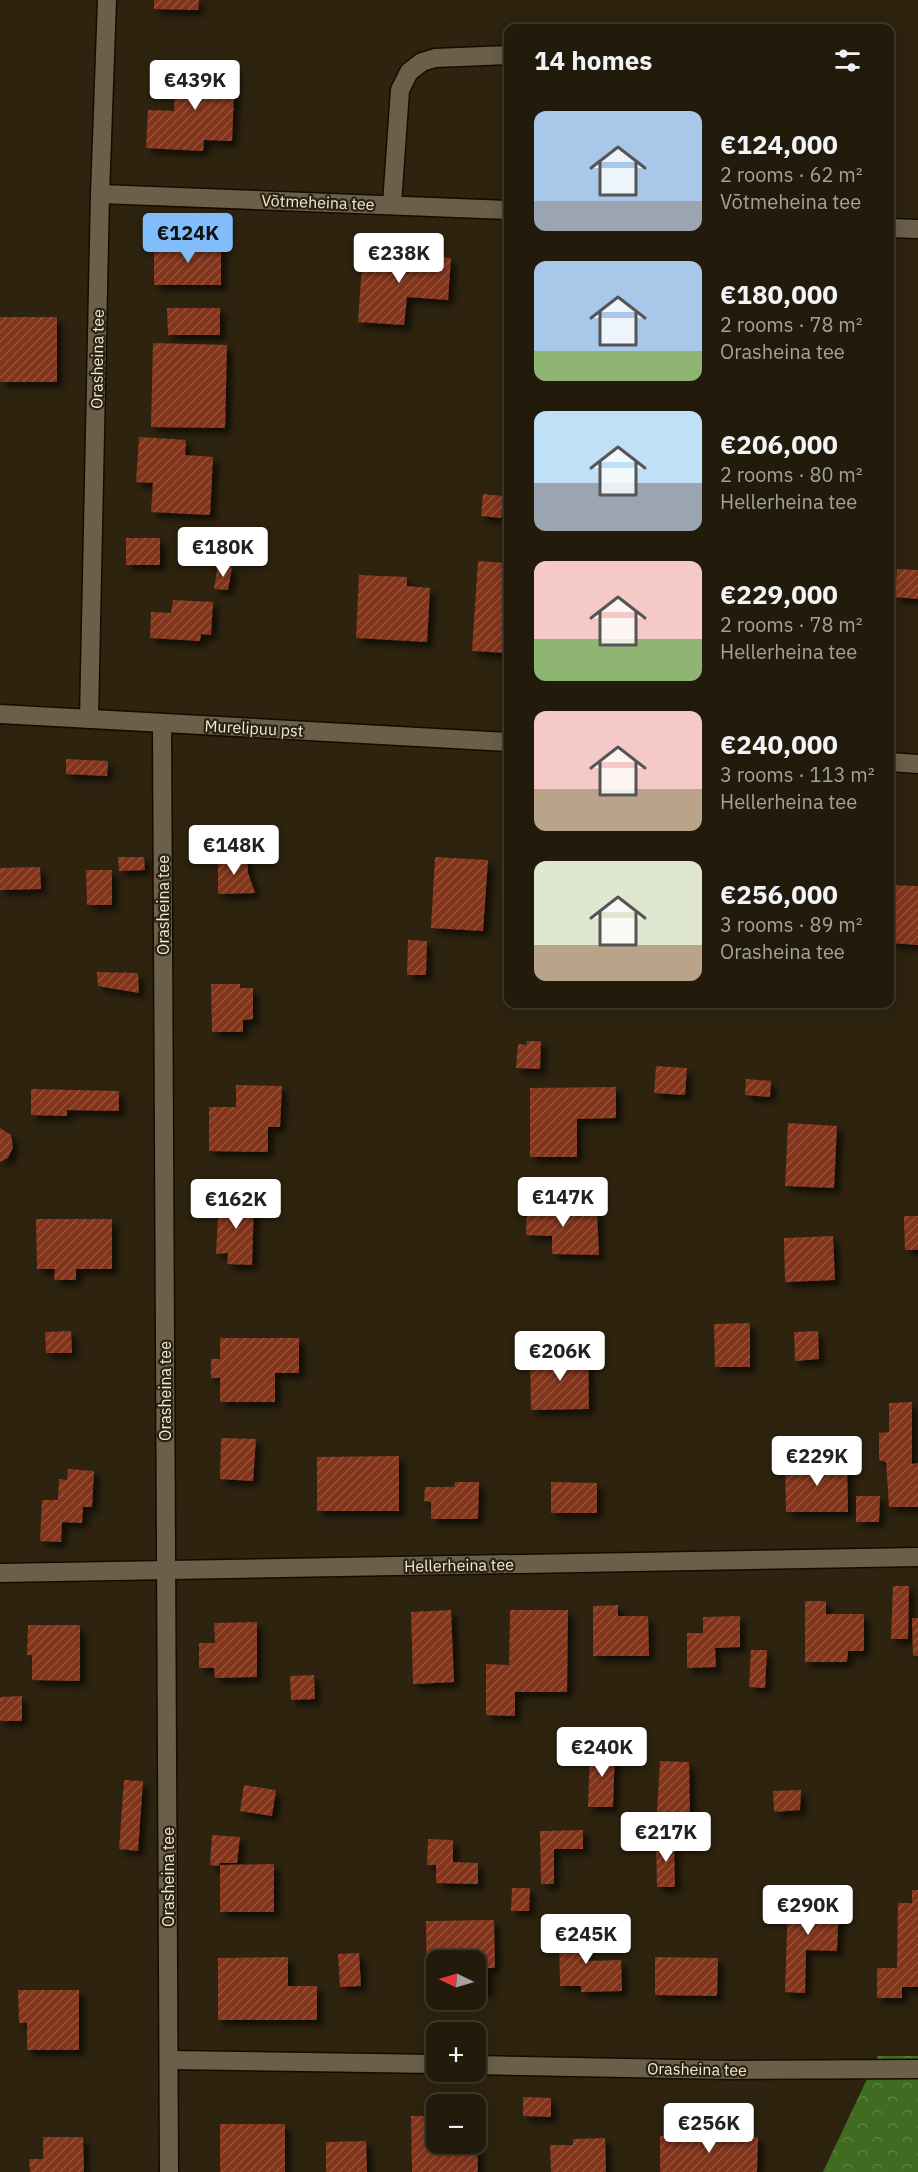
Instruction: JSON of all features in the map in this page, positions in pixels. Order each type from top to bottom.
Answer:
[{"type":"street","name":"Orasheina tee","points":[[89,718],[100,194],[107,0]]},
{"type":"street","name":"Võtmeheina tee","points":[[392,204],[400,90],[409,72],[422,62],[435,58],[504,55]]},
{"type":"street","name":"Võtmeheina tee","points":[[100,194],[504,210]]},
{"type":"street","points":[[894,228],[918,229]]},
{"type":"street","name":"Murelipuu pst","points":[[0,714],[504,741]]},
{"type":"street","name":"Orasheina tee","points":[[162,723],[169,2172]]},
{"type":"street","points":[[894,762],[918,764]]},
{"type":"street","name":"Hellerheina tee","points":[[0,1574],[918,1557]]},
{"type":"street","points":[[170,2060],[426,2064]]},
{"type":"street","name":"Orasheina tee","points":[[486,2065],[731,2070],[918,2069]]},
{"type":"green space","points":[[878,2056],[918,2056],[918,2172],[823,2172]]},
{"type":"building","points":[[154,0],[199,0],[198,10],[154,9]]},
{"type":"building","points":[[176,67],[235,69],[232,141],[204,140],[203,151],[146,148],[148,110],[174,111]]},
{"type":"building","points":[[154,242],[221,242],[221,285],[154,285]]},
{"type":"building","points":[[363,251],[451,258],[448,300],[407,297],[404,325],[358,322]]},
{"type":"building","points":[[167,308],[220,308],[220,335],[168,335]]},
{"type":"building","points":[[0,317],[57,317],[57,382],[0,382]]},
{"type":"building","points":[[153,343],[227,345],[225,428],[151,427]]},
{"type":"building","points":[[139,437],[186,440],[185,455],[213,457],[210,515],[151,512],[153,483],[136,482]]},
{"type":"building","points":[[483,494],[504,496],[501,518],[481,516]]},
{"type":"building","points":[[126,538],[160,538],[160,565],[126,565]]},
{"type":"building","points":[[478,561],[504,563],[504,653],[472,651]]},
{"type":"building","points":[[218,565],[232,567],[228,590],[214,589]]},
{"type":"building","points":[[897,569],[918,570],[918,599],[895,597]]},
{"type":"building","points":[[359,575],[407,577],[407,586],[430,588],[427,642],[356,638]]},
{"type":"building","points":[[173,600],[213,602],[211,635],[201,634],[200,641],[150,638],[151,612],[171,613]]},
{"type":"building","points":[[66,759],[108,761],[107,776],[66,774]]},
{"type":"building","points":[[247,856],[248,873],[255,893],[218,894],[218,857]]},
{"type":"building","points":[[118,857],[144,857],[145,870],[119,871]]},
{"type":"building","points":[[435,857],[488,860],[483,931],[431,928]]},
{"type":"building","points":[[40,867],[41,889],[0,890],[0,868]]},
{"type":"building","points":[[86,870],[112,870],[112,905],[87,905]]},
{"type":"building","points":[[894,885],[918,886],[918,945],[894,943]]},
{"type":"building","points":[[408,940],[427,941],[426,975],[407,975]]},
{"type":"building","points":[[97,972],[138,973],[139,993],[98,986]]},
{"type":"building","points":[[211,984],[240,984],[240,988],[253,988],[253,1019],[243,1020],[243,1032],[212,1032]]},
{"type":"building","points":[[526,1041],[541,1041],[540,1069],[516,1068],[518,1044],[527,1045]]},
{"type":"building","points":[[656,1066],[687,1068],[685,1095],[654,1093]]},
{"type":"building","points":[[746,1079],[771,1081],[770,1097],[745,1095]]},
{"type":"building","points":[[236,1085],[282,1086],[280,1127],[268,1127],[268,1152],[209,1151],[209,1107],[236,1107]]},
{"type":"building","points":[[616,1087],[616,1118],[577,1119],[577,1157],[530,1157],[530,1088]]},
{"type":"building","points":[[31,1089],[119,1091],[119,1111],[67,1110],[67,1116],[31,1115]]},
{"type":"building","points":[[788,1123],[837,1126],[834,1188],[785,1186]]},
{"type":"building","points":[[0,1128],[11,1135],[13,1147],[8,1158],[0,1162]]},
{"type":"building","points":[[219,1198],[254,1199],[252,1265],[227,1264],[228,1253],[216,1254]]},
{"type":"building","points":[[527,1199],[557,1199],[558,1213],[597,1213],[599,1255],[552,1254],[552,1236],[526,1235]]},
{"type":"building","points":[[904,1216],[918,1216],[918,1250],[905,1250]]},
{"type":"building","points":[[36,1219],[112,1219],[112,1269],[76,1269],[76,1280],[54,1280],[55,1269],[37,1269]]},
{"type":"building","points":[[833,1236],[835,1280],[785,1282],[784,1238]]},
{"type":"building","points":[[750,1323],[750,1367],[715,1367],[714,1324]]},
{"type":"building","points":[[71,1331],[72,1353],[46,1353],[45,1332]]},
{"type":"building","points":[[818,1331],[819,1359],[795,1361],[794,1332]]},
{"type":"building","points":[[220,1338],[299,1338],[299,1373],[275,1373],[275,1402],[220,1402],[220,1378],[211,1378],[211,1359],[220,1359]]},
{"type":"building","points":[[588,1353],[589,1409],[531,1410],[530,1354]]},
{"type":"building","points":[[912,1402],[912,1464],[918,1463],[918,1507],[889,1507],[886,1462],[879,1460],[879,1433],[889,1432],[889,1403]]},
{"type":"building","points":[[221,1438],[256,1439],[253,1481],[220,1479]]},
{"type":"building","points":[[399,1456],[399,1511],[317,1511],[317,1457]]},
{"type":"building","points":[[847,1462],[848,1512],[786,1512],[785,1463]]},
{"type":"building","points":[[68,1469],[94,1471],[92,1507],[83,1507],[82,1523],[62,1522],[61,1542],[40,1541],[42,1500],[58,1500],[59,1479],[67,1480]]},
{"type":"building","points":[[455,1482],[479,1482],[478,1519],[431,1519],[431,1502],[424,1501],[425,1487],[454,1487]]},
{"type":"building","points":[[551,1482],[597,1483],[597,1513],[551,1513]]},
{"type":"building","points":[[856,1496],[880,1496],[879,1522],[856,1522]]},
{"type":"building","points":[[893,1586],[909,1586],[908,1639],[891,1639]]},
{"type":"building","points":[[805,1601],[826,1601],[826,1614],[864,1614],[864,1651],[848,1651],[847,1662],[805,1662]]},
{"type":"building","points":[[618,1605],[618,1616],[648,1616],[649,1656],[593,1656],[593,1606]]},
{"type":"building","points":[[451,1610],[454,1682],[413,1684],[411,1612]]},
{"type":"building","points":[[510,1610],[568,1610],[567,1692],[515,1692],[515,1716],[486,1715],[486,1664],[509,1665]]},
{"type":"building","points":[[740,1616],[740,1647],[715,1648],[716,1667],[687,1668],[687,1633],[703,1633],[703,1617]]},
{"type":"building","points":[[912,1618],[918,1618],[918,1656],[913,1656]]},
{"type":"building","points":[[257,1622],[257,1677],[215,1678],[214,1668],[199,1668],[199,1643],[215,1643],[214,1623]]},
{"type":"building","points":[[28,1625],[80,1625],[80,1681],[32,1680],[32,1655],[27,1655]]},
{"type":"building","points":[[751,1650],[767,1650],[765,1688],[749,1687]]},
{"type":"building","points":[[314,1675],[315,1699],[291,1700],[290,1676]]},
{"type":"building","points":[[22,1696],[22,1721],[0,1721],[0,1697]]},
{"type":"building","points":[[590,1748],[615,1748],[613,1807],[588,1807]]},
{"type":"building","points":[[660,1761],[689,1762],[690,1813],[657,1812]]},
{"type":"building","points":[[124,1780],[143,1781],[138,1851],[119,1849]]},
{"type":"building","points":[[244,1785],[276,1790],[272,1816],[240,1811]]},
{"type":"building","points":[[801,1790],[800,1810],[774,1812],[773,1791]]},
{"type":"building","points":[[583,1830],[583,1849],[554,1849],[554,1884],[541,1884],[540,1831]]},
{"type":"building","points":[[212,1835],[240,1837],[237,1863],[210,1865]]},
{"type":"building","points":[[428,1839],[453,1840],[453,1862],[478,1863],[478,1884],[436,1883],[436,1865],[427,1865]]},
{"type":"building","points":[[656,1839],[674,1839],[675,1887],[657,1887]]},
{"type":"building","points":[[274,1864],[274,1912],[220,1912],[220,1865]]},
{"type":"building","points":[[512,1888],[530,1888],[529,1911],[511,1911]]},
{"type":"building","points":[[912,1890],[918,1890],[918,1987],[902,1987],[902,1998],[877,1998],[877,1968],[897,1968],[898,1903],[912,1903]]},
{"type":"building","points":[[788,1899],[839,1900],[837,1951],[806,1950],[805,1993],[785,1992]]},
{"type":"building","points":[[494,1920],[495,1968],[488,1968],[488,1992],[486,1992],[486,1950],[426,1950],[426,1921]]},
{"type":"building","points":[[587,1928],[587,1961],[621,1960],[622,1991],[581,1992],[581,1986],[560,1986],[559,1929]]},
{"type":"building","points":[[359,1953],[361,1986],[340,1987],[338,1954]]},
{"type":"building","points":[[288,1957],[288,1986],[317,1986],[317,2020],[218,2020],[218,1958]]},
{"type":"building","points":[[655,1957],[718,1958],[717,1996],[655,1995]]},
{"type":"building","points":[[18,1990],[79,1990],[79,2050],[27,2050],[27,2023],[19,2023]]},
{"type":"building","points":[[523,2097],[551,2098],[551,2117],[523,2116]]},
{"type":"building","points":[[411,2116],[426,2116],[426,2154],[477,2154],[478,2172],[412,2172]]},
{"type":"building","points":[[220,2124],[285,2124],[285,2172],[220,2172]]},
{"type":"building","points":[[660,2136],[758,2137],[757,2172],[660,2172]]},
{"type":"building","points":[[43,2137],[83,2137],[84,2172],[30,2172],[29,2159],[43,2159]]},
{"type":"building","points":[[605,2138],[606,2172],[551,2172],[550,2145],[573,2145],[573,2139]]},
{"type":"building","points":[[366,2141],[367,2172],[326,2172],[326,2142]]}]
